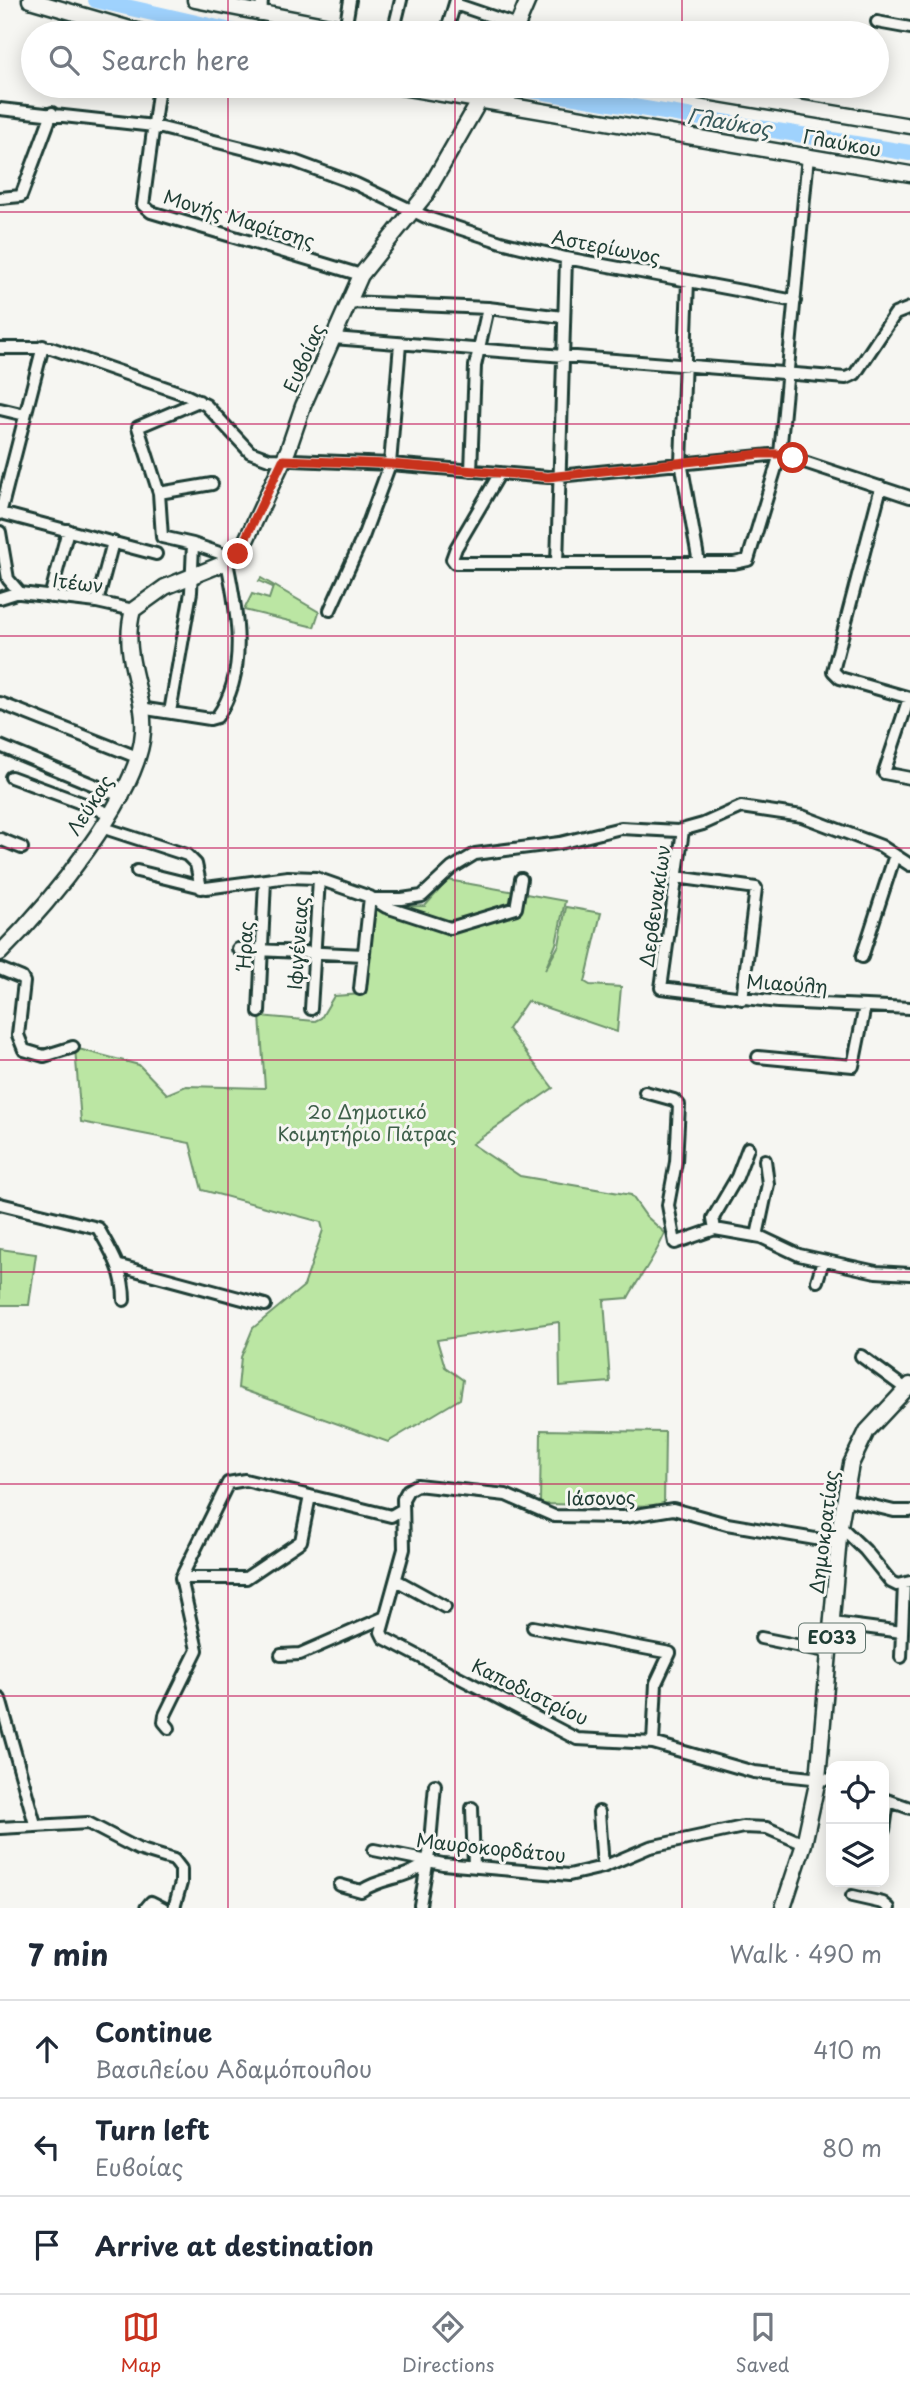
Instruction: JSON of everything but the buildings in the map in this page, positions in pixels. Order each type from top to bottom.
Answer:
[{"type":"main road","points":[[30,0],[103,21]]},
{"type":"main road","points":[[195,0],[262,7],[313,21]]},
{"type":"main road","points":[[522,21],[528,0]]},
{"type":"main road","name":"Ευβοίας","points":[[231,560],[248,540],[361,275],[414,211],[482,98]]},
{"type":"main road","name":"Γλαύκου","points":[[505,98],[910,174]]},
{"type":"main road","name":"Γλαύκου","points":[[743,98],[910,126]]},
{"type":"main road","points":[[133,610],[153,593],[231,560]]},
{"type":"main road","name":"Λεύκας","points":[[0,953],[48,899],[123,797],[143,730],[130,648],[133,610]]},
{"type":"main road","name":"Δημοκρατίας","points":[[783,1908],[825,1779],[830,1651],[840,1527],[851,1464],[861,1439],[908,1387]]},
{"type":"street","points":[[346,21],[350,0]]},
{"type":"street","points":[[396,21],[401,0]]},
{"type":"street","points":[[450,21],[456,2],[497,21]]},
{"type":"street","points":[[889,24],[910,28]]},
{"type":"street","name":"Μονής Μαρίτσης","points":[[158,98],[143,205],[151,212],[361,275]]},
{"type":"street","name":"Αστερίωνος","points":[[0,109],[154,126],[294,161],[464,230],[566,258],[795,301]]},
{"type":"street","points":[[0,198],[21,196],[51,114]]},
{"type":"street","points":[[500,473],[456,548],[453,561],[461,564],[557,564],[748,560],[780,454],[808,156]]},
{"type":"street","points":[[557,564],[566,258]]},
{"type":"street","points":[[688,281],[681,462],[699,563]]},
{"type":"street","points":[[349,302],[488,308],[563,317]]},
{"type":"street","points":[[471,471],[478,351],[488,308]]},
{"type":"street","points":[[334,338],[562,359],[851,377],[896,312],[910,308]]},
{"type":"street","points":[[330,610],[363,537],[390,464],[400,344]]},
{"type":"street","points":[[43,346],[1,514],[156,554]]},
{"type":"street","points":[[0,348],[43,346],[199,401],[250,452],[283,460],[390,464],[559,477],[681,462],[780,454],[910,497]]},
{"type":"street","points":[[140,708],[210,719],[217,717],[233,677],[239,628],[231,560],[193,544],[162,537],[159,494],[138,427],[199,401]]},
{"type":"street","points":[[0,409],[25,415]]},
{"type":"street","points":[[159,494],[212,484]]},
{"type":"street","points":[[881,488],[833,671],[841,678],[910,698],[884,773],[910,779]]},
{"type":"street","points":[[50,597],[68,530]]},
{"type":"street","points":[[1,538],[8,579],[19,592]]},
{"type":"street","points":[[97,602],[113,542]]},
{"type":"street","points":[[170,712],[194,574],[193,544]]},
{"type":"street","name":"Ιτέων","points":[[0,598],[19,592],[97,602],[133,610]]},
{"type":"street","points":[[0,703],[137,757]]},
{"type":"street","points":[[0,746],[123,797]]},
{"type":"street","points":[[11,777],[111,814]]},
{"type":"street","points":[[371,898],[402,899],[422,896],[452,868],[475,854],[560,843],[621,828],[683,830],[734,809],[764,808],[802,816],[881,846],[910,865]]},
{"type":"street","points":[[101,827],[187,855],[196,864],[201,888]]},
{"type":"street","name":"Δερβενακίων","points":[[661,988],[683,830]]},
{"type":"street","points":[[0,839],[22,848]]},
{"type":"street","points":[[862,957],[895,855]]},
{"type":"street","points":[[137,871],[201,888],[299,877],[319,879],[371,898],[386,907],[450,928],[516,908],[521,879]]},
{"type":"street","points":[[676,877],[756,888],[742,999]]},
{"type":"street","name":"Ιφιγένειας","points":[[311,1009],[319,879]]},
{"type":"street","name":"Ήρας","points":[[258,1012],[265,880]]},
{"type":"street","points":[[360,989],[371,898]]},
{"type":"street","points":[[238,949],[365,955]]},
{"type":"street","points":[[0,969],[22,978],[24,982],[18,1035],[24,1050],[44,1056],[73,1047]]},
{"type":"street","name":"Μιαούλη","points":[[661,988],[742,999],[910,1008]]},
{"type":"street","points":[[758,1057],[853,1066],[865,1006]]},
{"type":"street","points":[[645,1092],[674,1100],[678,1105],[676,1162],[668,1205],[675,1243],[715,1229],[757,1236],[799,1255],[823,1261],[876,1272],[910,1274]]},
{"type":"street","points":[[715,1229],[713,1218],[737,1177],[748,1149]]},
{"type":"street","points":[[757,1236],[768,1184],[765,1160]]},
{"type":"street","points":[[0,1204],[98,1228],[120,1266],[124,1280],[124,1300]]},
{"type":"street","points":[[817,1282],[823,1261]]},
{"type":"street","points":[[120,1266],[265,1306]]},
{"type":"street","points":[[861,1356],[908,1387]]},
{"type":"street","points":[[169,1728],[164,1722],[165,1715],[197,1650],[181,1578],[228,1483],[245,1480],[391,1516],[403,1509],[406,1534],[396,1580],[384,1617],[300,1654],[281,1655]]},
{"type":"street","name":"Ιάσονος","points":[[403,1509],[408,1490],[427,1484],[506,1495],[554,1516],[624,1517],[673,1509],[727,1524],[839,1543]]},
{"type":"street","points":[[181,1578],[246,1578],[301,1541],[310,1496]]},
{"type":"street","points":[[844,1499],[894,1511],[910,1511]]},
{"type":"street","points":[[840,1527],[865,1550],[891,1582],[907,1583],[901,1657]]},
{"type":"street","points":[[396,1580],[446,1607]]},
{"type":"street","name":"Καποδιστρίου","points":[[384,1617],[381,1632],[384,1638],[577,1739],[653,1743],[754,1772],[825,1779]]},
{"type":"street","points":[[833,1623],[902,1632]]},
{"type":"street","points":[[533,1627],[670,1653],[656,1683],[653,1743]]},
{"type":"street","points":[[761,1638],[830,1651]]},
{"type":"street","points":[[0,1699],[35,1824]]},
{"type":"street","points":[[420,1905],[428,1861],[435,1785]]},
{"type":"street","points":[[889,1801],[910,1808]]},
{"type":"street","points":[[472,1808],[474,1866]]},
{"type":"street","points":[[600,1812],[603,1867]]},
{"type":"street","points":[[0,1828],[35,1824],[94,1824],[138,1849],[174,1860],[181,1869],[181,1883],[174,1908]]},
{"type":"street","name":"Μαυροκορδάτου","points":[[374,1850],[428,1861],[569,1875],[603,1867],[650,1847],[743,1827],[767,1828],[804,1844]]},
{"type":"street","points":[[340,1885],[361,1891],[383,1878],[411,1875],[428,1861]]},
{"type":"street","points":[[852,1896],[883,1903],[889,1908]]},
{"type":"street","points":[[146,1908],[151,1902],[163,1908]]},
{"type":"green space","points":[[261,578],[319,612],[314,627],[244,610],[252,594],[269,599],[273,587],[259,581]]},
{"type":"green space","name":"2o Δημοτικό Κοιμητήριο Πάτρας","points":[[448,880],[565,901],[556,944],[545,970],[559,945],[566,907],[601,913],[585,982],[590,985],[621,987],[617,1032],[527,1001],[508,1029],[553,1088],[472,1144],[520,1176],[631,1195],[646,1216],[665,1233],[628,1298],[604,1300],[610,1382],[560,1386],[559,1322],[437,1340],[445,1367],[463,1380],[460,1399],[388,1442],[238,1388],[241,1357],[253,1328],[304,1286],[323,1230],[321,1222],[202,1190],[190,1143],[81,1122],[75,1048],[139,1065],[167,1094],[186,1086],[265,1088],[260,1016],[315,1021],[321,1018],[334,996],[363,994],[372,907],[425,906]]},
{"type":"green space","points":[[0,1249],[36,1254],[29,1305],[0,1305]]},
{"type":"green space","points":[[541,1430],[665,1432],[664,1506],[540,1504]]},
{"type":"waterway","name":"Γλαύκος","points":[[96,0],[188,21]]},
{"type":"waterway","name":"Γλαύκος","points":[[580,98],[910,153]]},
{"type":"route","points":[[238,554],[248,540],[283,460],[390,464],[559,477],[760,454],[780,454],[793,458]]}]
